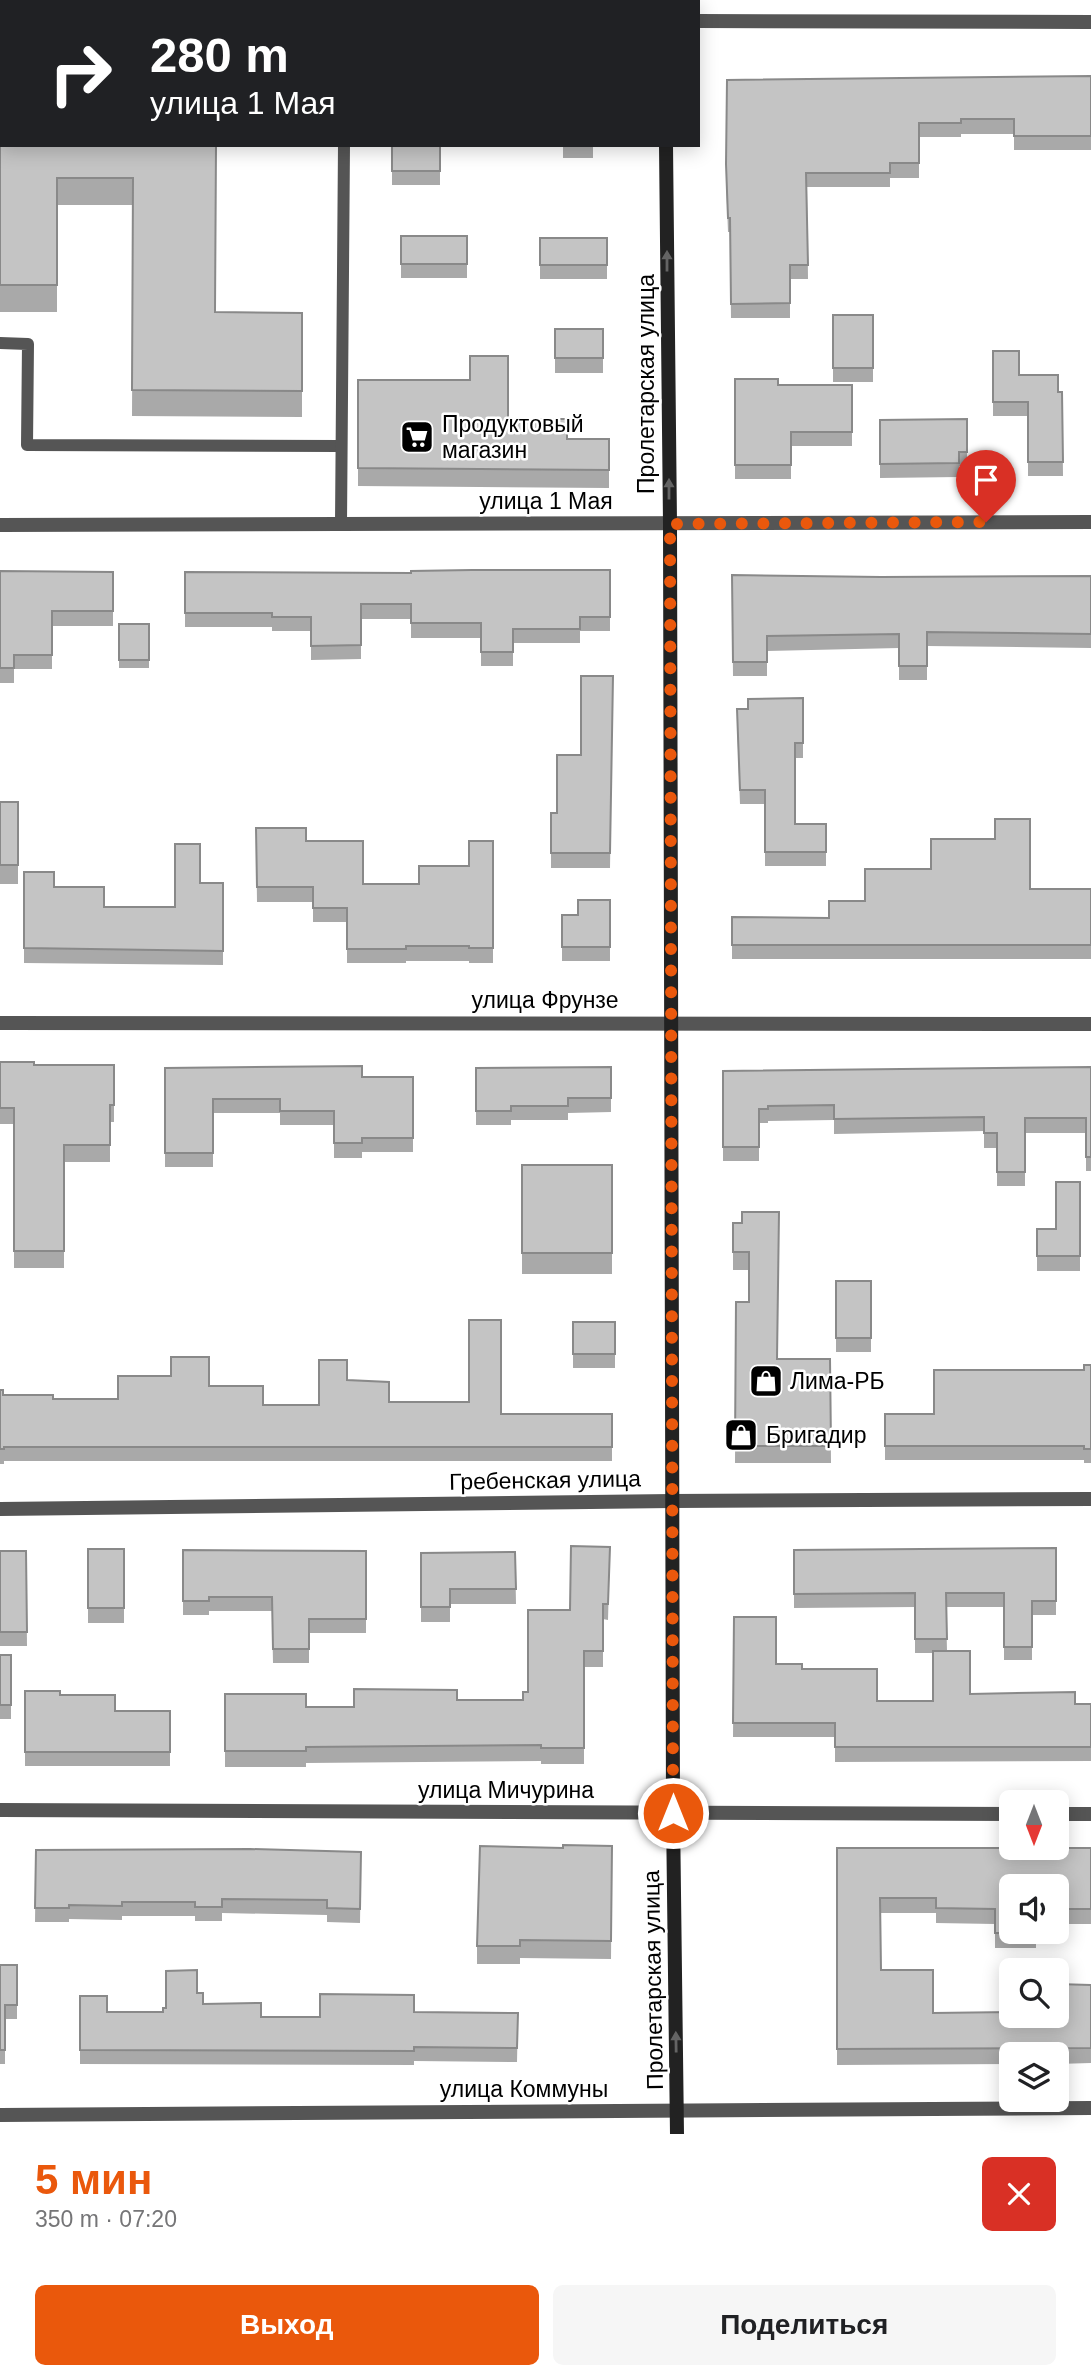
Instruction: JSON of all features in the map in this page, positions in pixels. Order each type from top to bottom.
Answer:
[{"type":"main road","name":"Пролетарская улица","points":[[666,147],[670,524],[673,1813],[677,2134]]},
{"type":"street","points":[[700,21],[1091,22]]},
{"type":"street","name":"улица 1 Мая","points":[[0,525],[1091,522]]},
{"type":"street","name":"улица Фрунзе","points":[[0,1023],[1091,1024]]},
{"type":"street","name":"Гребенская улица","points":[[0,1509],[1091,1499]]},
{"type":"street","name":"улица Мичурина","points":[[0,1810],[999,1814]]},
{"type":"street","points":[[1069,1814],[1091,1814]]},
{"type":"street","name":"улица Коммуны","points":[[0,2115],[1091,2108]]},
{"type":"lane","points":[[341,523],[344,147]]},
{"type":"lane","points":[[0,343],[28,344],[27,445],[341,446]]},
{"type":"building","points":[[1091,76],[1091,136],[1014,136],[1014,119],[961,119],[961,123],[919,123],[919,163],[890,163],[890,173],[806,173],[808,265],[790,265],[790,303],[731,304],[726,164],[727,80]]},
{"type":"building","points":[[0,147],[216,147],[215,312],[302,313],[302,391],[132,390],[133,178],[57,178],[57,285],[0,285]]},
{"type":"building","points":[[392,147],[440,147],[440,171],[392,171]]},
{"type":"building","points":[[401,236],[467,236],[467,264],[401,264]]},
{"type":"building","points":[[540,238],[607,238],[607,265],[540,265]]},
{"type":"building","points":[[833,315],[873,315],[873,368],[833,368]]},
{"type":"building","points":[[555,329],[603,329],[603,358],[555,358]]},
{"type":"building","points":[[993,351],[1019,351],[1019,375],[1058,375],[1058,392],[1062,392],[1063,462],[1028,462],[1028,402],[993,402]]},
{"type":"building","points":[[470,356],[508,356],[508,419],[567,419],[567,439],[609,439],[609,470],[358,468],[358,380],[470,380]]},
{"type":"building","points":[[735,379],[778,379],[778,385],[852,385],[852,432],[791,432],[791,465],[735,465]]},
{"type":"building","points":[[967,419],[967,452],[959,452],[959,463],[880,464],[880,420]]},
{"type":"building","points":[[610,570],[610,617],[580,617],[580,629],[513,629],[513,652],[481,652],[481,623],[411,623],[411,604],[361,604],[361,645],[311,646],[311,617],[272,617],[272,613],[185,613],[185,572],[411,573]]},
{"type":"building","points":[[0,571],[113,572],[113,611],[52,611],[52,655],[14,655],[14,668],[0,668]]},
{"type":"building","points":[[732,575],[1091,576],[1091,634],[927,632],[927,666],[899,666],[899,634],[767,636],[767,662],[733,662]]},
{"type":"building","points":[[119,624],[149,624],[149,660],[119,660]]},
{"type":"building","points":[[581,676],[613,676],[610,853],[551,853],[551,813],[557,813],[557,755],[581,755]]},
{"type":"building","points":[[803,698],[803,743],[795,743],[795,824],[826,824],[826,852],[765,852],[765,790],[740,790],[737,709],[748,709],[748,699]]},
{"type":"building","points":[[0,802],[18,802],[18,865],[0,865]]},
{"type":"building","points":[[995,819],[1030,819],[1030,889],[1091,889],[1091,945],[732,945],[732,917],[829,918],[829,901],[865,901],[865,869],[931,869],[931,839],[995,839]]},
{"type":"building","points":[[256,828],[306,828],[306,841],[363,841],[363,884],[419,884],[419,866],[469,866],[469,841],[493,841],[493,948],[406,946],[406,949],[347,949],[347,908],[313,908],[313,887],[257,887]]},
{"type":"building","points":[[175,844],[200,844],[200,883],[223,883],[223,951],[24,948],[24,872],[54,872],[54,887],[104,887],[104,907],[175,907]]},
{"type":"building","points":[[578,900],[610,900],[610,947],[562,947],[562,915],[578,915]]},
{"type":"building","points":[[0,1062],[34,1062],[34,1065],[114,1065],[110,1145],[64,1145],[64,1251],[14,1251],[14,1108],[0,1108]]},
{"type":"building","points":[[362,1066],[362,1077],[413,1077],[413,1138],[362,1138],[362,1143],[334,1143],[334,1111],[280,1111],[280,1099],[213,1099],[213,1153],[165,1153],[165,1068]]},
{"type":"building","points":[[611,1067],[611,1098],[568,1098],[568,1106],[511,1106],[511,1111],[476,1111],[476,1068]]},
{"type":"building","points":[[1091,1067],[1091,1157],[1086,1157],[1086,1118],[1025,1118],[1025,1172],[997,1172],[997,1133],[984,1133],[984,1117],[834,1119],[834,1105],[768,1106],[768,1109],[759,1109],[759,1147],[723,1147],[723,1071]]},
{"type":"building","points":[[522,1165],[612,1165],[612,1253],[522,1253]]},
{"type":"building","points":[[1056,1182],[1080,1182],[1080,1256],[1037,1256],[1037,1229],[1056,1229]]},
{"type":"building","points":[[742,1212],[779,1212],[777,1359],[830,1359],[831,1446],[735,1446],[736,1302],[749,1302],[749,1252],[733,1252],[733,1223],[742,1223]]},
{"type":"building","points":[[836,1281],[871,1281],[871,1338],[836,1338]]},
{"type":"building","points":[[469,1320],[501,1320],[501,1414],[612,1414],[612,1447],[0,1449],[0,1390],[3,1390],[3,1395],[53,1395],[53,1399],[118,1399],[118,1376],[171,1376],[171,1357],[209,1357],[209,1386],[263,1386],[263,1405],[319,1405],[319,1360],[347,1360],[347,1380],[389,1382],[389,1402],[469,1402]]},
{"type":"building","points":[[573,1322],[615,1322],[615,1354],[573,1354]]},
{"type":"building","points":[[1084,1365],[1091,1365],[1091,1449],[1084,1449],[1084,1446],[885,1446],[885,1414],[934,1414],[934,1370],[1084,1370]]},
{"type":"building","points":[[571,1546],[610,1547],[608,1604],[603,1604],[603,1651],[584,1651],[584,1748],[541,1748],[541,1745],[306,1747],[306,1751],[225,1751],[225,1694],[306,1694],[306,1707],[354,1707],[354,1689],[457,1690],[457,1700],[523,1700],[523,1692],[528,1692],[528,1610],[570,1610]]},
{"type":"building","points":[[1056,1548],[1056,1601],[1032,1601],[1032,1647],[1004,1647],[1004,1593],[946,1593],[947,1639],[915,1639],[915,1593],[794,1594],[794,1550]]},
{"type":"building","points":[[88,1549],[124,1549],[124,1608],[88,1608]]},
{"type":"building","points":[[183,1550],[366,1551],[366,1619],[309,1619],[309,1649],[273,1649],[272,1597],[209,1597],[209,1601],[183,1601]]},
{"type":"building","points":[[0,1551],[26,1551],[27,1632],[0,1632]]},
{"type":"building","points":[[515,1552],[516,1589],[450,1589],[450,1607],[421,1607],[421,1553]]},
{"type":"building","points":[[734,1617],[776,1617],[776,1664],[802,1664],[802,1669],[877,1669],[877,1701],[933,1701],[933,1651],[970,1651],[970,1694],[1075,1692],[1075,1704],[1091,1704],[1091,1747],[835,1747],[835,1723],[733,1723]]},
{"type":"building","points":[[0,1655],[11,1655],[11,1705],[0,1705]]},
{"type":"building","points":[[25,1691],[60,1691],[60,1695],[115,1695],[115,1711],[170,1711],[170,1752],[25,1752]]},
{"type":"building","points":[[563,1845],[612,1846],[611,1941],[520,1940],[520,1946],[477,1946],[480,1846],[563,1848]]},
{"type":"building","points":[[837,1848],[999,1848],[999,1860],[1069,1860],[1069,1848],[1091,1848],[1091,1909],[1069,1909],[1069,1874],[999,1874],[999,1933],[995,1933],[995,1909],[936,1908],[936,1898],[880,1898],[881,1970],[933,1970],[933,2013],[999,2012],[999,2028],[1069,2028],[1069,1984],[1091,1985],[1091,2048],[1069,2048],[1069,2042],[999,2042],[999,2048],[837,2049]]},
{"type":"building","points":[[250,1849],[361,1852],[360,1909],[327,1908],[327,1900],[222,1899],[222,1907],[195,1907],[195,1902],[122,1902],[122,1906],[69,1905],[69,1908],[35,1908],[36,1850]]},
{"type":"building","points":[[0,1965],[17,1965],[17,2005],[5,2005],[5,2050],[0,2050]]},
{"type":"building","points":[[197,1970],[197,1993],[203,1993],[203,2004],[261,2003],[261,2017],[320,2017],[320,1994],[414,1995],[414,2012],[518,2013],[517,2048],[414,2047],[414,2051],[80,2050],[80,1996],[107,1996],[107,2012],[163,2012],[163,2008],[166,2008],[166,1971]]},
{"type":"place","name":"Продуктовый магазин","points":[[417,437]]},
{"type":"place","name":"Лима-РБ","points":[[766,1381]]},
{"type":"place","name":"Бригадир","points":[[741,1435]]},
{"type":"route","points":[[673,1813],[670,524],[986,522]]}]
